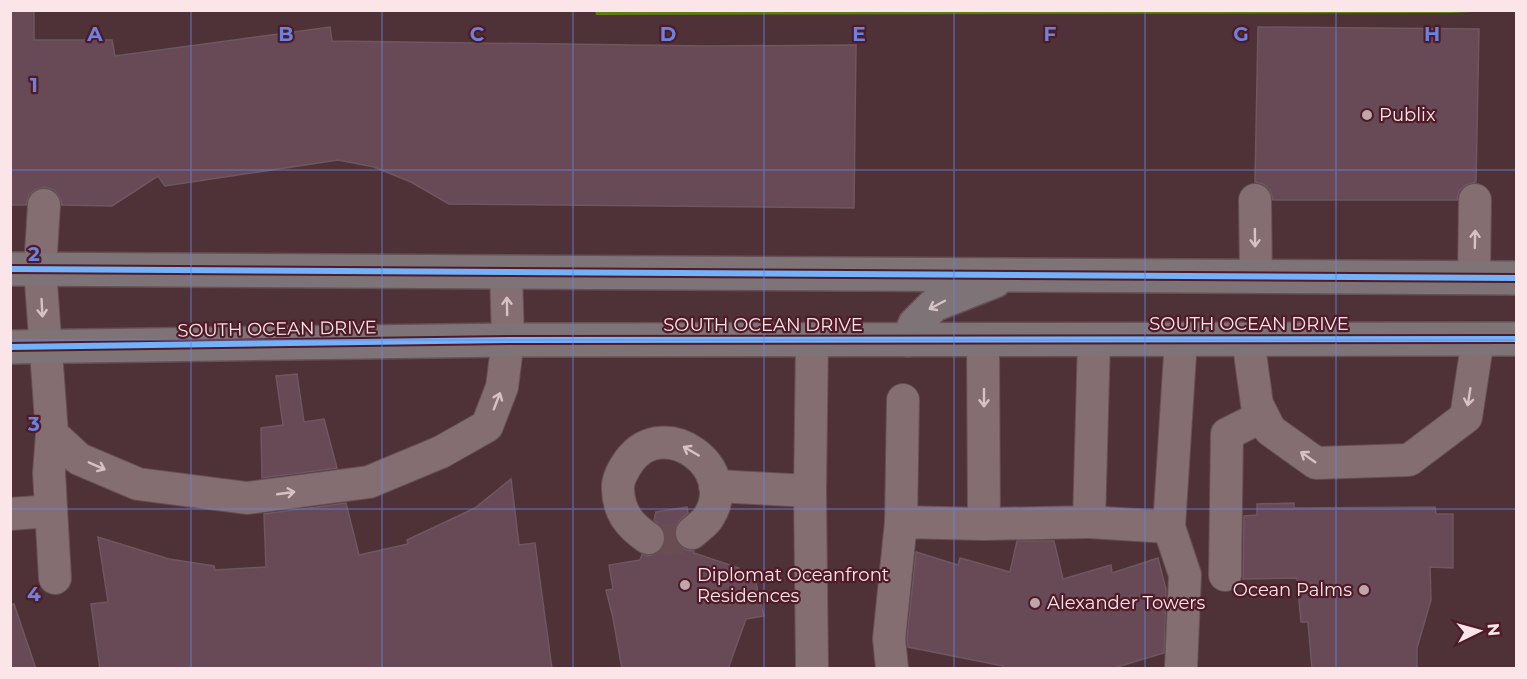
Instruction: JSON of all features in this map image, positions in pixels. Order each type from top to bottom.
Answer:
[{"type":"main road","points":[[25,269],[1516,278]]},
{"type":"main road","points":[[908,340],[915,324],[934,305],[1010,274]]},
{"type":"main road","name":"SOUTH OCEAN DRIVE","points":[[10,347],[508,340],[1516,339]]},
{"type":"lane","points":[[1255,200],[1256,276]]},
{"type":"lane","points":[[1474,278],[1475,200]]},
{"type":"lane","points":[[44,205],[25,269],[44,348],[52,434],[49,473],[55,578]]},
{"type":"lane","points":[[52,434],[79,459],[138,484],[247,498],[369,482],[441,452],[487,426],[502,387],[508,340],[506,272]]},
{"type":"lane","points":[[1181,339],[1169,527],[1185,575],[1181,669]]},
{"type":"lane","points":[[1248,339],[1257,404],[1270,430],[1316,463],[1409,460],[1466,417],[1478,339]]},
{"type":"lane","points":[[812,340],[810,491],[812,669]]},
{"type":"lane","points":[[983,340],[984,524]]},
{"type":"lane","points":[[1089,522],[1094,340]]},
{"type":"lane","points":[[892,669],[889,639],[902,522],[903,400]]},
{"type":"lane","points":[[1225,575],[1227,434],[1263,416]]},
{"type":"lane","points":[[648,538],[635,530],[625,517],[619,502],[618,486],[622,471],[631,458],[643,448],[658,443],[674,443],[689,448],[702,458],[711,470],[715,486],[714,503],[708,518],[692,533]]},
{"type":"lane","points":[[715,486],[810,491]]},
{"type":"lane","points":[[10,514],[51,511]]},
{"type":"lane","points":[[902,522],[984,524],[1089,522],[1169,527]]},
{"type":"shaded area","points":[[1516,10],[1451,13],[596,15],[595,11]]},
{"type":"building","points":[[10,10],[34,10],[34,40],[112,40],[115,56],[330,27],[332,41],[706,46],[856,45],[854,208],[449,204],[411,182],[374,167],[338,160],[165,186],[158,176],[112,206],[62,205],[54,190],[45,187],[29,195],[26,205],[10,205]]},
{"type":"building","name":"Publix","points":[[1258,27],[1479,29],[1476,182],[1466,185],[1459,191],[1457,200],[1273,200],[1270,190],[1263,184],[1255,182]]},
{"type":"building","points":[[297,374],[304,422],[324,419],[337,468],[262,478],[261,428],[283,425],[276,376]]},
{"type":"building","points":[[511,479],[519,545],[535,543],[552,669],[100,669],[91,604],[108,602],[98,537],[169,559],[214,566],[215,570],[266,567],[264,514],[346,503],[359,555],[408,544],[407,540],[475,508]]},
{"type":"building","name":"Ocean Palms","points":[[1294,503],[1294,508],[1435,507],[1436,514],[1453,514],[1453,568],[1430,567],[1431,600],[1417,648],[1417,669],[1312,669],[1308,622],[1301,622],[1297,578],[1243,579],[1244,516],[1257,515],[1257,504]]},
{"type":"building","name":"Diplomat Oceanfront Residences","points":[[687,507],[688,513],[675,528],[674,537],[679,545],[686,550],[739,568],[741,582],[755,579],[764,616],[746,619],[728,669],[622,669],[606,590],[613,589],[609,565],[640,560],[642,554],[647,556],[656,554],[663,548],[666,539],[664,530],[654,520],[656,512]]},
{"type":"building","name":"Alexander Towers","points":[[1017,541],[1054,541],[1063,579],[1111,565],[1112,573],[1158,558],[1166,589],[1164,653],[1114,668],[1003,669],[1003,666],[908,647],[916,552],[958,565],[960,558],[1010,572]]},
{"type":"building","points":[[14,604],[36,669],[10,669],[10,605]]},
{"type":"tunnel","points":[[648,538],[671,540],[692,533]]},
{"type":"cycle path","points":[[10,269],[1516,278]]},
{"type":"cycle path","points":[[10,347],[508,340],[1516,339]]},
{"type":"place","name":"Publix","points":[[1367,115]]},
{"type":"place","name":"Diplomat Oceanfront Residences","points":[[685,585]]},
{"type":"place","name":"Ocean Palms","points":[[1364,590]]},
{"type":"place","name":"Alexander Towers","points":[[1035,603]]}]
